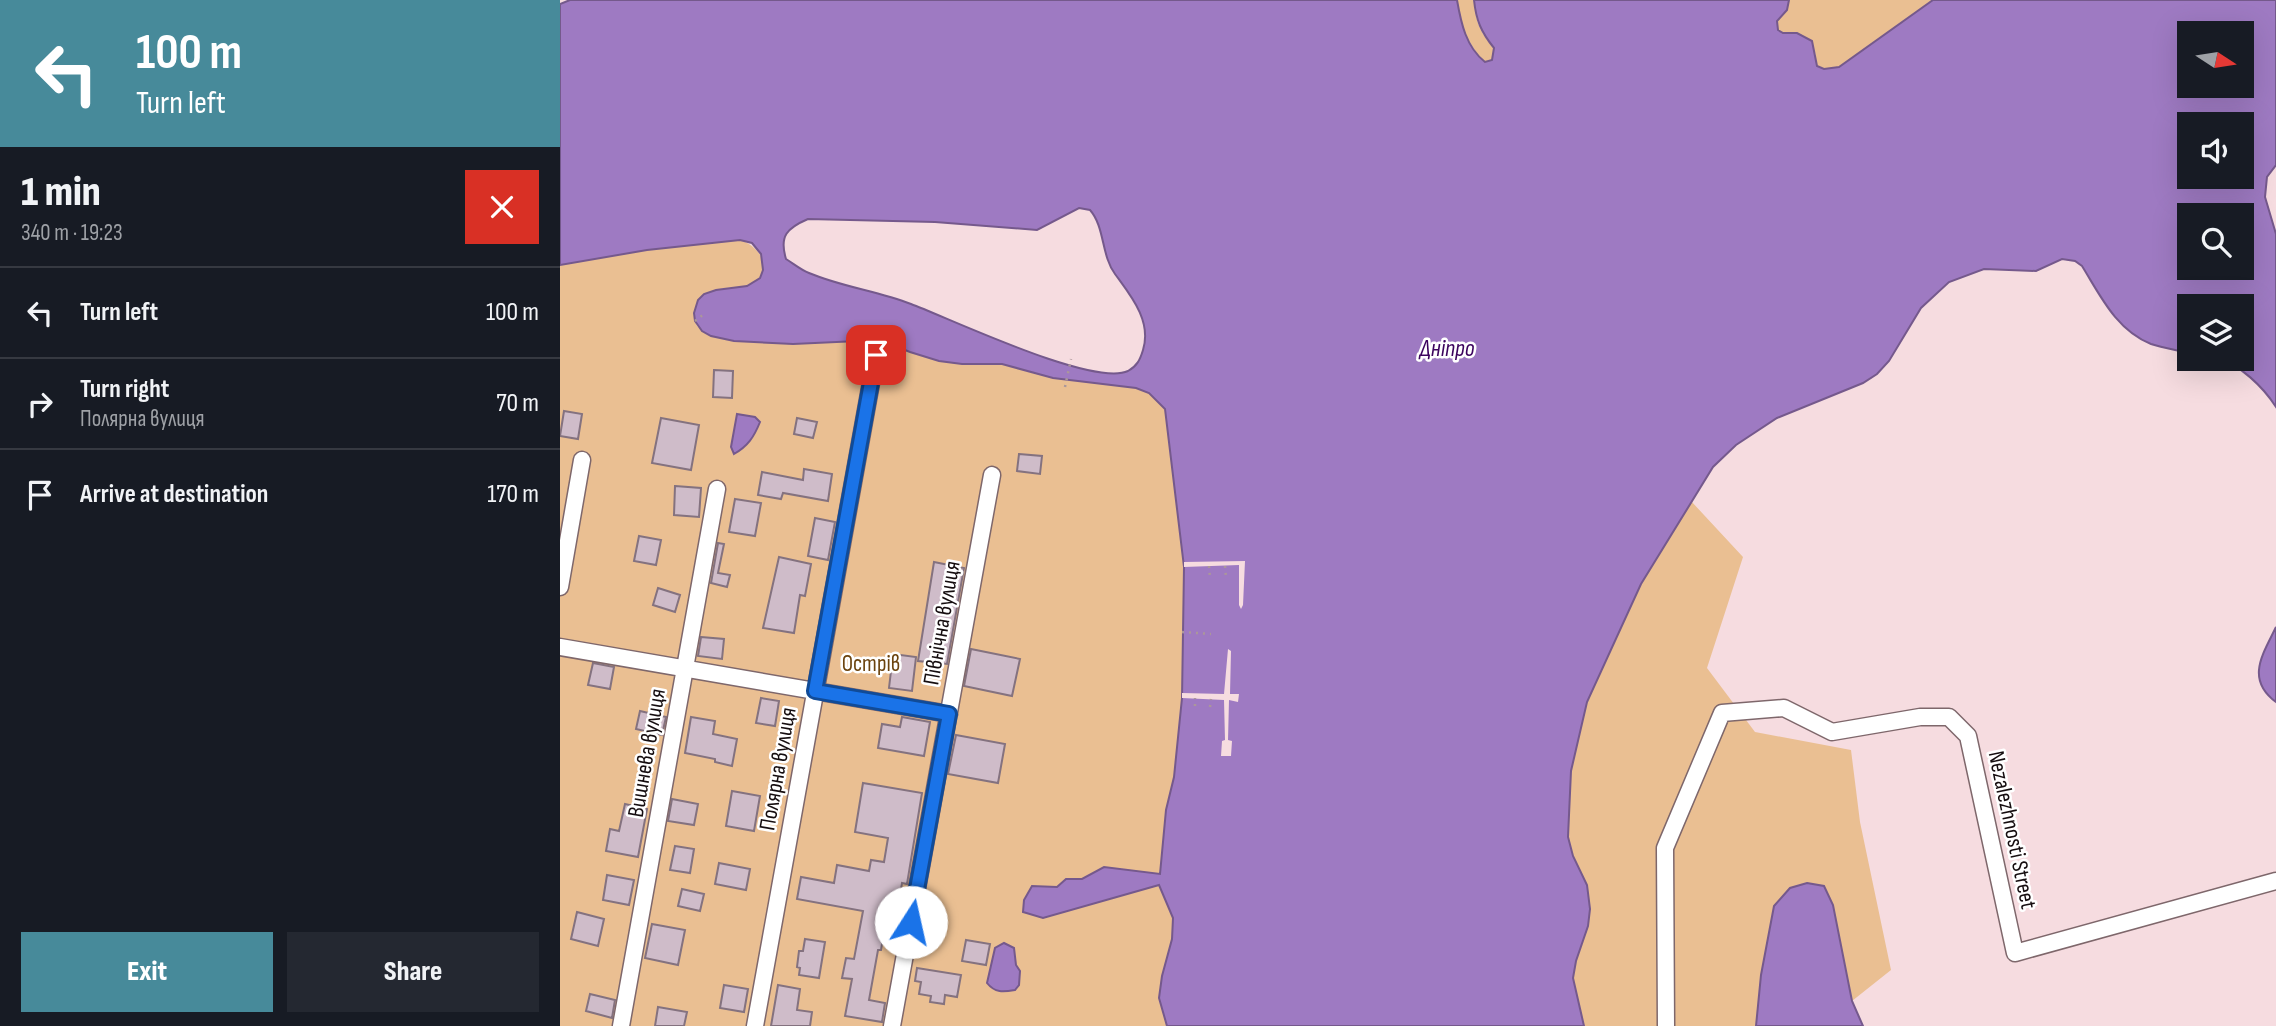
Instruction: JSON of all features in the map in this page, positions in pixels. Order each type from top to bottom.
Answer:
[{"type":"street","name":"Полярна вулиця","points":[[755,1026],[876,355]]},
{"type":"street","points":[[560,587],[582,460]]},
{"type":"street","name":"Північна вулиця","points":[[892,1026],[992,475]]},
{"type":"street","name":"Вишнева вулиця","points":[[621,1026],[717,489]]},
{"type":"street","points":[[560,647],[949,714]]},
{"type":"street","name":"Nezalezhnosti Street","points":[[1666,1026],[1665,848],[1722,713],[1784,708],[1832,732],[1920,717],[1949,717],[1968,736],[2015,953],[2276,881]]},
{"type":"path","points":[[695,321],[704,314]]},
{"type":"path","points":[[1065,387],[1071,359]]},
{"type":"path","points":[[1209,566],[1210,578]]},
{"type":"path","points":[[1225,566],[1226,578]]},
{"type":"path","points":[[1182,632],[1211,634]]},
{"type":"path","points":[[1195,698],[1195,706]]},
{"type":"path","points":[[1210,707],[1211,699]]},
{"type":"green space","points":[[1457,0],[1474,0],[1479,27],[1495,56],[1489,62],[1481,60],[1463,31]]},
{"type":"green space","points":[[1789,0],[1933,0],[1839,67],[1824,69],[1817,66],[1815,52],[1791,32],[1783,33],[1778,30],[1777,21],[1787,10]]},
{"type":"green space","name":"Острів","points":[[740,240],[759,253],[764,266],[763,272],[759,279],[751,284],[722,289],[711,294],[694,313],[697,326],[734,341],[793,344],[880,340],[939,361],[1002,364],[1053,378],[1136,388],[1149,392],[1165,409],[1184,567],[1182,698],[1174,777],[1166,810],[1159,885],[1173,918],[1172,939],[1159,998],[1167,1026],[560,1026],[560,265],[647,250]]},
{"type":"green space","points":[[1691,501],[1743,557],[1707,668],[1755,732],[1851,750],[1860,822],[1891,970],[1852,1001],[1833,905],[1761,975],[1756,1026],[1584,1026],[1573,978],[1588,926],[1590,909],[1587,885],[1573,856],[1568,837],[1571,771],[1587,702],[1641,584]]},
{"type":"water","name":"Дніпро","points":[[570,0],[1457,0],[1469,42],[1485,62],[1492,60],[1494,48],[1480,25],[1474,0],[1789,0],[1787,10],[1777,21],[1778,30],[1783,33],[1797,33],[1812,41],[1817,66],[1824,69],[1839,67],[1933,0],[2276,0],[2276,165],[2267,177],[2265,197],[2276,234],[2276,407],[2265,392],[2241,371],[2254,371],[2254,294],[2177,294],[2177,350],[2151,344],[2128,330],[2110,311],[2082,266],[2075,261],[2062,259],[2036,271],[1984,269],[1949,282],[1921,308],[1889,361],[1877,374],[1863,383],[1777,418],[1736,445],[1713,467],[1641,584],[1587,702],[1571,771],[1568,837],[1573,856],[1587,885],[1590,909],[1588,926],[1573,978],[1584,1026],[1167,1026],[1159,998],[1172,939],[1173,918],[1159,885],[1043,918],[1023,912],[1024,900],[1032,886],[1057,887],[1066,879],[1082,879],[1104,867],[1160,874],[1182,698],[1184,567],[1165,409],[1149,393],[1136,388],[1053,378],[1002,364],[939,361],[880,340],[793,344],[734,341],[711,336],[702,331],[695,321],[694,313],[698,300],[704,294],[716,290],[747,286],[760,278],[763,270],[761,254],[752,243],[740,240],[647,250],[560,265],[560,4]],"holes":[[[1079,208],[1090,210],[1095,217],[1107,258],[1142,319],[1145,329],[1143,350],[1138,362],[1128,371],[1110,373],[1055,361],[898,300],[822,278],[786,259],[784,251],[787,234],[808,219],[935,222],[1037,230]]]},
{"type":"water","points":[[737,414],[755,417],[760,422],[750,441],[734,454],[731,447]]},
{"type":"water","points":[[2276,627],[2276,702],[2261,684],[2259,675],[2262,657]]},
{"type":"water","points":[[1807,883],[1824,886],[1833,905],[1852,1001],[1863,1026],[1756,1026],[1761,975],[1774,906],[1790,888]]},
{"type":"water","points":[[1004,943],[1014,948],[1016,965],[1020,971],[1019,985],[1015,990],[996,990],[987,983],[995,948]]},
{"type":"pier","points":[[1245,561],[1241,609],[1239,565],[1184,567],[1184,562]]},
{"type":"pier","points":[[1228,649],[1231,651],[1230,694],[1239,694],[1238,702],[1229,700],[1228,740],[1232,741],[1231,756],[1221,756],[1222,741],[1225,740],[1224,700],[1182,698],[1182,693],[1224,694]]},
{"type":"building","points":[[714,370],[733,371],[732,398],[713,397]]},
{"type":"building","points":[[564,411],[582,414],[578,439],[560,436]]},
{"type":"building","points":[[661,418],[699,425],[691,470],[652,463]]},
{"type":"building","points":[[797,418],[817,422],[813,438],[794,434]]},
{"type":"building","points":[[1019,454],[1042,456],[1040,474],[1017,471]]},
{"type":"building","points":[[804,469],[832,474],[828,501],[783,493],[781,499],[758,495],[762,472],[803,480]]},
{"type":"building","points":[[675,486],[701,488],[699,517],[674,515]]},
{"type":"building","points":[[735,499],[761,503],[755,536],[729,532]]},
{"type":"building","points":[[815,518],[835,522],[828,560],[808,556]]},
{"type":"building","points":[[639,536],[661,540],[656,565],[634,561]]},
{"type":"building","points":[[718,543],[724,544],[718,573],[730,575],[727,587],[711,583]]},
{"type":"building","points":[[779,557],[811,564],[805,596],[800,595],[794,633],[763,628]]},
{"type":"building","points":[[934,562],[964,568],[947,664],[918,661]]},
{"type":"building","points":[[658,588],[680,595],[675,612],[653,605]]},
{"type":"building","points":[[701,637],[724,639],[722,659],[698,656]]},
{"type":"building","points":[[971,649],[1020,659],[1012,696],[964,686]]},
{"type":"building","points":[[893,654],[916,657],[912,691],[889,688]]},
{"type":"building","points":[[593,663],[614,667],[610,689],[588,685]]},
{"type":"building","points":[[761,698],[779,701],[775,726],[756,723]]},
{"type":"building","points":[[640,711],[666,717],[662,735],[636,729]]},
{"type":"building","points":[[691,717],[715,721],[713,734],[737,739],[732,766],[715,762],[715,759],[685,753]]},
{"type":"building","points":[[902,717],[930,722],[924,756],[878,748],[882,724],[900,727]]},
{"type":"building","points":[[956,735],[1005,744],[998,783],[948,774]]},
{"type":"building","points":[[863,783],[922,793],[907,884],[902,883],[897,915],[887,914],[869,1000],[885,1003],[882,1022],[845,1016],[852,979],[842,978],[846,958],[854,959],[863,911],[797,899],[801,877],[834,883],[837,865],[869,871],[871,860],[884,862],[888,838],[855,832]]},
{"type":"building","points":[[732,791],[760,796],[754,831],[726,826]]},
{"type":"building","points":[[672,799],[698,804],[694,825],[668,821]]},
{"type":"building","points":[[625,804],[647,809],[638,857],[606,851],[610,829],[619,831]]},
{"type":"building","points":[[675,846],[694,849],[690,873],[670,870]]},
{"type":"building","points":[[719,863],[750,869],[746,890],[715,884]]},
{"type":"building","points":[[607,875],[634,880],[629,905],[603,900]]},
{"type":"building","points":[[682,889],[704,894],[700,911],[678,906]]},
{"type":"building","points":[[577,912],[604,919],[598,946],[571,939]]},
{"type":"building","points":[[652,924],[685,930],[678,965],[645,958]]},
{"type":"building","points":[[805,939],[825,942],[819,978],[799,975],[799,951],[803,951]]},
{"type":"building","points":[[966,940],[990,944],[986,965],[962,961]]},
{"type":"building","points":[[917,968],[961,975],[957,997],[945,995],[944,1004],[930,1002],[931,996],[919,994],[921,982],[915,981]]},
{"type":"building","points":[[724,985],[748,989],[744,1012],[720,1008]]},
{"type":"building","points":[[778,985],[800,989],[797,1010],[812,1012],[810,1026],[771,1026]]},
{"type":"building","points":[[590,994],[615,1000],[612,1018],[586,1011]]},
{"type":"building","points":[[658,1007],[687,1012],[684,1026],[655,1026]]},
{"type":"route","points":[[876,355],[815,691],[949,714],[911,922]]}]
